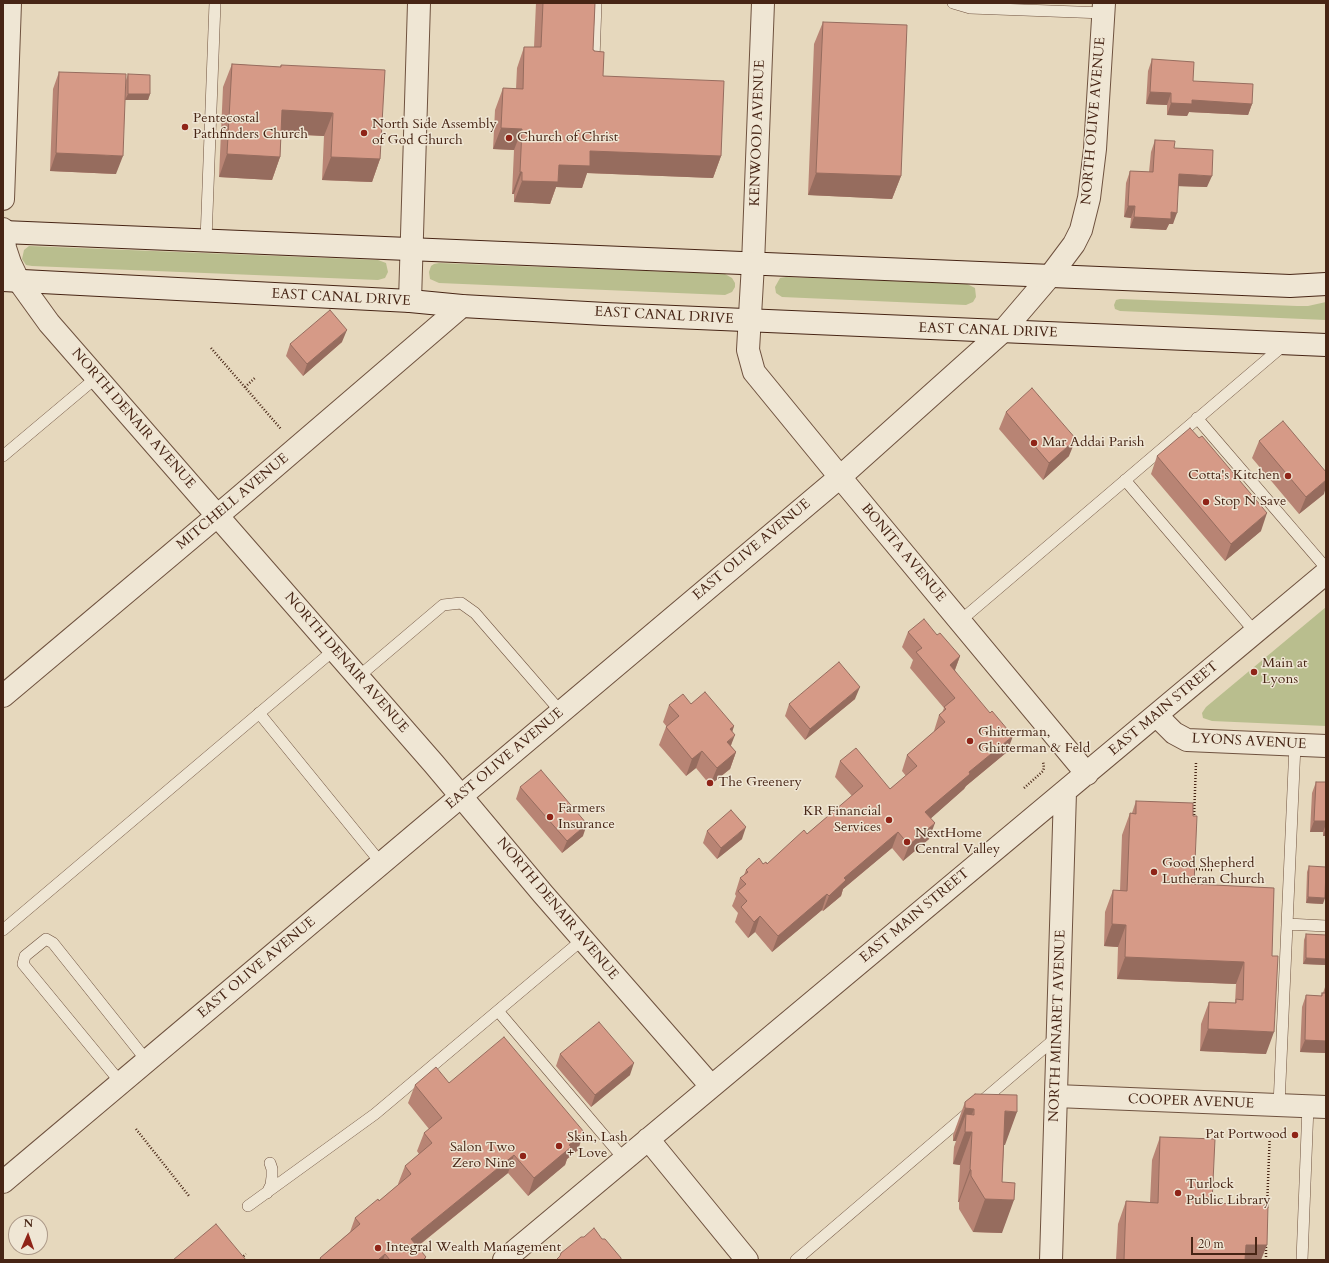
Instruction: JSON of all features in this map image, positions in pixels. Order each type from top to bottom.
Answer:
[{"type":"street","points":[[3,199],[10,3]]},
{"type":"street","points":[[410,301],[419,3]]},
{"type":"street","name":"KENWOOD AVENUE","points":[[749,320],[753,264],[764,3]]},
{"type":"street","name":"NORTH OLIVE AVENUE","points":[[1003,332],[1050,276],[1074,244],[1081,230],[1087,209],[1095,149],[1104,8]]},
{"type":"street","points":[[3,231],[1290,286],[1326,284]]},
{"type":"street","name":"NORTH DENAIR AVENUE","points":[[3,231],[5,248],[10,263],[10,280],[358,676],[461,795],[582,940],[710,1086]]},
{"type":"street","name":"EAST CANAL DRIVE","points":[[10,280],[410,301],[462,306],[1003,332],[1326,345]]},
{"type":"street","name":"MITCHELL AVENUE","points":[[3,696],[217,516],[462,306]]},
{"type":"street","name":"BONITA AVENUE","points":[[749,320],[748,350],[754,372],[1087,774]]},
{"type":"street","name":"EAST OLIVE AVENUE","points":[[3,1182],[840,477],[1003,332]]},
{"type":"street","name":"EAST MAIN STREET","points":[[504,1260],[648,1140],[710,1086],[1087,774],[1326,573]]},
{"type":"street","name":"LYONS AVENUE","points":[[1156,715],[1174,733],[1187,740],[1326,746]]},
{"type":"street","name":"NORTH MINARET AVENUE","points":[[1051,1260],[1065,792]]},
{"type":"street","name":"COOPER AVENUE","points":[[1056,1096],[1317,1107]]},
{"type":"street","points":[[648,1140],[748,1260]]},
{"type":"lane","points":[[206,240],[215,3]]},
{"type":"lane","points":[[594,59],[596,3]]},
{"type":"lane","points":[[953,3],[970,8],[1104,8]]},
{"type":"lane","points":[[960,621],[1286,343]]},
{"type":"lane","points":[[3,456],[96,378]]},
{"type":"lane","points":[[1197,418],[1326,568]]},
{"type":"lane","points":[[1125,480],[1255,632]]},
{"type":"lane","points":[[358,676],[443,605],[460,603],[475,613],[561,712]]},
{"type":"lane","points":[[3,930],[334,650]]},
{"type":"lane","points":[[259,713],[382,863]]},
{"type":"lane","points":[[1279,1105],[1295,745]]},
{"type":"lane","points":[[1287,924],[1326,926]]},
{"type":"lane","points":[[121,1083],[23,964],[25,956],[46,939],[53,943],[147,1061]]},
{"type":"lane","points":[[248,1206],[267,1194],[375,1114],[582,940]]},
{"type":"lane","points":[[498,1011],[624,1159]]},
{"type":"lane","points":[[796,1260],[1058,1036]]},
{"type":"lane","points":[[1302,1260],[1317,1107]]},
{"type":"lane","points":[[267,1194],[271,1185],[272,1177],[270,1162]]},
{"type":"path","points":[[211,348],[281,429]]},
{"type":"path","points":[[245,387],[256,377]]},
{"type":"path","points":[[1024,788],[1043,771],[1043,761]]},
{"type":"path","points":[[1194,823],[1196,762]]},
{"type":"path","points":[[1193,861],[1193,874]]},
{"type":"path","points":[[1193,869],[1213,870]]},
{"type":"path","points":[[136,1129],[189,1196]]},
{"type":"path","points":[[1267,1214],[1270,1130]]},
{"type":"path","points":[[1266,1245],[1266,1260]]},
{"type":"path","points":[[239,1260],[246,1254]]},
{"type":"green space","points":[[29,246],[378,260],[386,263],[388,272],[385,278],[378,280],[32,266],[26,265],[22,259],[24,250]]},
{"type":"green space","points":[[439,263],[725,274],[732,278],[735,283],[735,287],[732,292],[725,295],[439,283],[430,279],[429,272],[431,266]]},
{"type":"green space","points":[[780,278],[967,284],[975,288],[976,297],[973,302],[966,305],[782,297],[776,293],[775,287]]},
{"type":"green space","points":[[1116,300],[1297,306],[1308,306],[1326,302],[1326,320],[1120,311],[1115,309],[1114,305]]},
{"type":"green space","points":[[1326,607],[1326,726],[1212,721],[1203,718],[1202,713],[1206,707]]},
{"type":"building","points":[[543,3],[595,3],[593,50],[604,52],[603,76],[724,81],[721,156],[590,151],[590,166],[559,165],[558,182],[522,181],[522,172],[520,172],[522,129],[501,128],[503,88],[523,89],[524,47],[541,47]]},
{"type":"building","points":[[823,22],[907,25],[901,176],[816,173]]},
{"type":"building","points":[[1152,59],[1194,62],[1193,81],[1253,84],[1252,104],[1192,100],[1192,104],[1171,103],[1171,93],[1150,92]]},
{"type":"building","points":[[232,64],[385,70],[380,159],[331,157],[333,113],[282,110],[280,157],[227,154]]},
{"type":"building","points":[[59,72],[126,74],[123,156],[56,153]]},
{"type":"building","points":[[128,74],[150,75],[150,94],[128,94]]},
{"type":"building","points":[[1155,140],[1175,141],[1174,148],[1213,150],[1212,176],[1179,174],[1177,213],[1171,212],[1171,219],[1134,217],[1135,206],[1128,206],[1130,171],[1153,172]]},
{"type":"building","points":[[330,310],[347,330],[307,364],[290,344]]},
{"type":"building","points":[[1032,388],[1076,439],[1049,463],[1006,412]]},
{"type":"building","points":[[1283,421],[1326,472],[1326,480],[1306,497],[1259,441]]},
{"type":"building","points":[[1190,428],[1199,438],[1202,436],[1267,513],[1231,544],[1157,456]]},
{"type":"building","points":[[924,619],[937,635],[940,633],[960,656],[950,665],[990,713],[992,711],[1013,736],[969,772],[970,774],[925,812],[935,823],[909,845],[898,832],[844,878],[846,880],[829,896],[827,894],[778,936],[760,916],[754,922],[741,907],[747,901],[738,891],[746,884],[740,878],[748,872],[746,870],[759,858],[763,864],[766,862],[767,864],[804,830],[807,834],[863,786],[840,761],[856,748],[890,789],[917,766],[907,755],[945,722],[939,715],[946,709],[944,707],[955,698],[916,652],[922,648],[908,632]]},
{"type":"building","points":[[839,662],[860,687],[810,729],[789,704]]},
{"type":"building","points":[[705,692],[734,726],[730,729],[735,735],[727,742],[736,752],[717,768],[702,751],[692,759],[666,727],[679,716],[669,705],[683,694],[691,704]]},
{"type":"building","points":[[541,770],[587,824],[567,841],[520,787]]},
{"type":"building","points":[[1316,782],[1326,782],[1326,821],[1314,821]]},
{"type":"building","name":"Good Shepherd Lutheran Church","points":[[1136,801],[1193,803],[1193,816],[1197,816],[1194,884],[1274,888],[1272,956],[1278,956],[1274,1032],[1208,1029],[1209,1002],[1236,1003],[1236,999],[1243,1000],[1244,962],[1125,957],[1126,925],[1112,924],[1113,890],[1127,891],[1130,813],[1136,814]]},
{"type":"building","points":[[731,810],[746,827],[721,848],[707,831]]},
{"type":"building","points":[[1309,866],[1326,867],[1325,898],[1308,897]]},
{"type":"building","points":[[1306,934],[1326,935],[1326,959],[1306,958]]},
{"type":"building","points":[[1322,993],[1326,993],[1326,1041],[1305,1040],[1306,995],[1322,996]]},
{"type":"building","points":[[599,1022],[634,1063],[595,1095],[560,1054]]},
{"type":"building","points":[[504,1037],[584,1132],[569,1145],[571,1147],[534,1178],[514,1155],[411,1239],[426,1257],[423,1260],[390,1260],[385,1254],[378,1260],[322,1260],[320,1258],[360,1224],[355,1218],[378,1199],[379,1201],[411,1174],[405,1166],[432,1143],[424,1133],[442,1118],[415,1085],[436,1067],[449,1083]]},
{"type":"building","points":[[975,1094],[1017,1095],[1017,1112],[1005,1111],[1002,1182],[1015,1183],[1014,1200],[985,1199],[971,1176],[972,1132],[965,1132],[966,1114],[974,1115],[974,1109],[965,1108],[965,1102]]},
{"type":"building","name":"Turlock Public Library","points":[[1160,1137],[1215,1139],[1212,1203],[1268,1205],[1267,1245],[1246,1245],[1245,1260],[1124,1260],[1126,1201],[1158,1203]]},
{"type":"building","points":[[216,1224],[246,1260],[173,1260]]},
{"type":"building","points":[[594,1228],[602,1239],[605,1239],[621,1258],[621,1260],[556,1260],[561,1253]]},
{"type":"place","name":"Pentecostal Pathfinders Church","points":[[185,127]]},
{"type":"place","name":"North Side Assembly of God Church","points":[[364,133]]},
{"type":"place","name":"Church of Christ","points":[[509,138]]},
{"type":"place","name":"Mar Addai Parish","points":[[1034,443]]},
{"type":"place","name":"Cotta's Kitchen","points":[[1288,476]]},
{"type":"place","name":"Stop N Save","points":[[1206,502]]},
{"type":"place","name":"Main at Lyons","points":[[1254,672]]},
{"type":"place","name":"Ghitterman, Ghitterman & Feld","points":[[970,741]]},
{"type":"place","name":"The Greenery","points":[[710,783]]},
{"type":"place","name":"Farmers Insurance","points":[[550,817]]},
{"type":"place","name":"KR Financial Services","points":[[889,820]]},
{"type":"place","name":"NextHome Central Valley","points":[[907,842]]},
{"type":"place","name":"Good Shepherd Lutheran Church","points":[[1154,872]]},
{"type":"place","name":"Pat Portwood","points":[[1295,1135]]},
{"type":"place","name":"Skin, Lash + Love","points":[[559,1146]]},
{"type":"place","name":"Salon Two Zero Nine","points":[[523,1156]]},
{"type":"place","name":"Turlock Public Library","points":[[1178,1193]]},
{"type":"place","name":"Integral Wealth Management","points":[[378,1248]]}]
